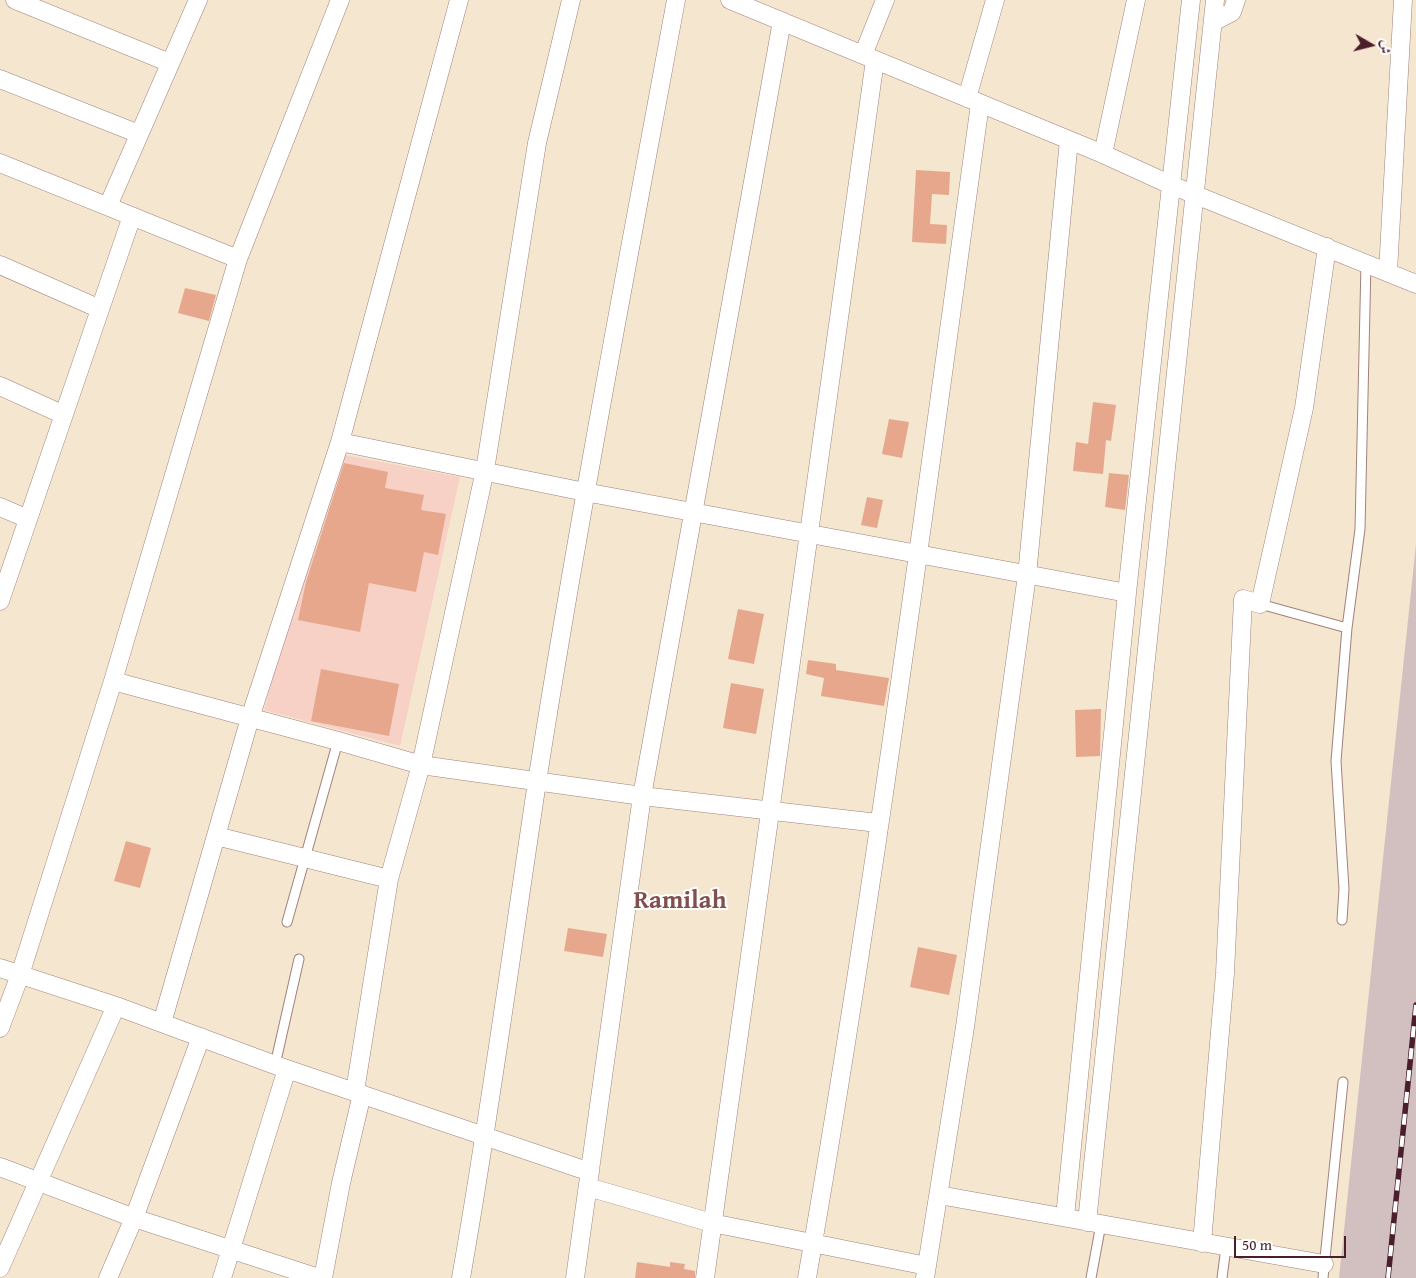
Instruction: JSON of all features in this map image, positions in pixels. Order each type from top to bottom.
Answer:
[{"type":"street","points":[[15,0],[170,63]]},
{"type":"street","points":[[108,206],[198,0]]},
{"type":"street","points":[[0,1028],[20,975],[113,682],[238,259],[340,0]]},
{"type":"street","points":[[162,1023],[250,718],[340,442],[459,0]]},
{"type":"street","points":[[323,1278],[359,1092],[389,879],[421,765],[485,470],[537,143],[571,0]]},
{"type":"street","points":[[461,1278],[486,1137],[538,782],[585,492],[676,0]]},
{"type":"street","points":[[730,0],[765,7],[782,21],[1103,154],[1171,185],[1195,193],[1416,284]]},
{"type":"street","points":[[705,1278],[809,534],[869,57],[885,0]]},
{"type":"street","points":[[807,1278],[918,554],[974,101],[995,0]]},
{"type":"street","points":[[1103,154],[1136,0]]},
{"type":"street","points":[[1065,1217],[1127,593],[1191,0]]},
{"type":"street","points":[[1094,1223],[1215,0]]},
{"type":"street","points":[[1213,22],[1232,12],[1236,0]]},
{"type":"street","points":[[1388,272],[1403,0]]},
{"type":"street","points":[[575,1278],[642,796],[782,21]]},
{"type":"street","points":[[0,79],[139,134]]},
{"type":"street","points":[[0,968],[116,1006],[281,1067],[359,1092],[486,1137],[589,1180],[712,1223],[813,1244],[926,1272],[965,1027],[1027,575],[1069,140]]},
{"type":"street","points":[[0,163],[238,259]]},
{"type":"street","points":[[0,601],[132,216]]},
{"type":"street","points":[[1202,1243],[1226,972],[1243,599],[1260,604],[1304,408],[1327,247]]},
{"type":"street","points":[[0,265],[100,309]]},
{"type":"street","points":[[0,386],[64,415]]},
{"type":"street","points":[[340,442],[485,470],[585,492],[1127,593]]},
{"type":"street","points":[[0,506],[28,519]]},
{"type":"street","points":[[113,682],[338,741],[421,765],[642,796],[878,823]]},
{"type":"street","points":[[216,836],[389,879]]},
{"type":"street","points":[[0,1268],[40,1182],[116,1006]]},
{"type":"street","points":[[108,1278],[134,1218],[201,1037]]},
{"type":"street","points":[[222,1278],[281,1067]]},
{"type":"street","points":[[0,1167],[134,1218],[319,1278]]},
{"type":"street","points":[[939,1195],[1226,1247],[1324,1271]]},
{"type":"lane","points":[[1342,920],[1344,889],[1336,761],[1347,628],[1360,529],[1366,263]]},
{"type":"lane","points":[[1260,604],[1347,628]]},
{"type":"lane","points":[[287,922],[338,741]]},
{"type":"lane","points":[[281,1067],[299,959]]},
{"type":"lane","points":[[1324,1271],[1343,1082]]},
{"type":"lane","points":[[1091,1278],[1094,1223]]},
{"type":"lane","points":[[1222,1278],[1226,1247]]},
{"type":"shaded area","points":[[334,453],[460,477],[400,746],[264,710]]},
{"type":"shaded area","points":[[1416,544],[1416,1278],[1339,1278]]},
{"type":"building","points":[[916,170],[950,172],[949,195],[932,194],[930,224],[947,225],[946,244],[912,242]]},
{"type":"building","points":[[185,288],[216,295],[209,321],[178,313]]},
{"type":"building","points":[[1093,402],[1116,405],[1111,441],[1106,440],[1103,474],[1073,471],[1076,442],[1088,444]]},
{"type":"building","points":[[889,419],[909,422],[902,458],[882,454]]},
{"type":"building","points":[[344,463],[388,472],[385,488],[424,495],[421,510],[446,514],[438,555],[424,552],[416,592],[369,583],[360,632],[298,620],[306,582]]},
{"type":"building","points":[[1109,473],[1129,475],[1125,510],[1105,507]]},
{"type":"building","points":[[867,497],[883,500],[877,528],[861,525]]},
{"type":"building","points":[[738,609],[764,614],[754,664],[728,659]]},
{"type":"building","points":[[808,660],[836,664],[836,670],[889,678],[884,706],[821,696],[824,678],[806,674]]},
{"type":"building","points":[[321,669],[399,684],[389,736],[311,721]]},
{"type":"building","points":[[731,683],[764,689],[756,734],[723,728]]},
{"type":"building","points":[[1101,709],[1100,756],[1076,757],[1075,710]]},
{"type":"building","points":[[126,841],[151,848],[140,888],[114,881]]},
{"type":"building","points":[[568,928],[607,934],[603,957],[564,951]]},
{"type":"building","points":[[918,947],[957,955],[949,995],[910,987]]},
{"type":"building","points":[[637,1262],[670,1267],[670,1262],[685,1264],[684,1269],[695,1271],[695,1278],[635,1278]]},
{"type":"railway","points":[[1388,1278],[1416,1005]]},
{"type":"district","name":"Ramilah","points":[[680,902]]}]
